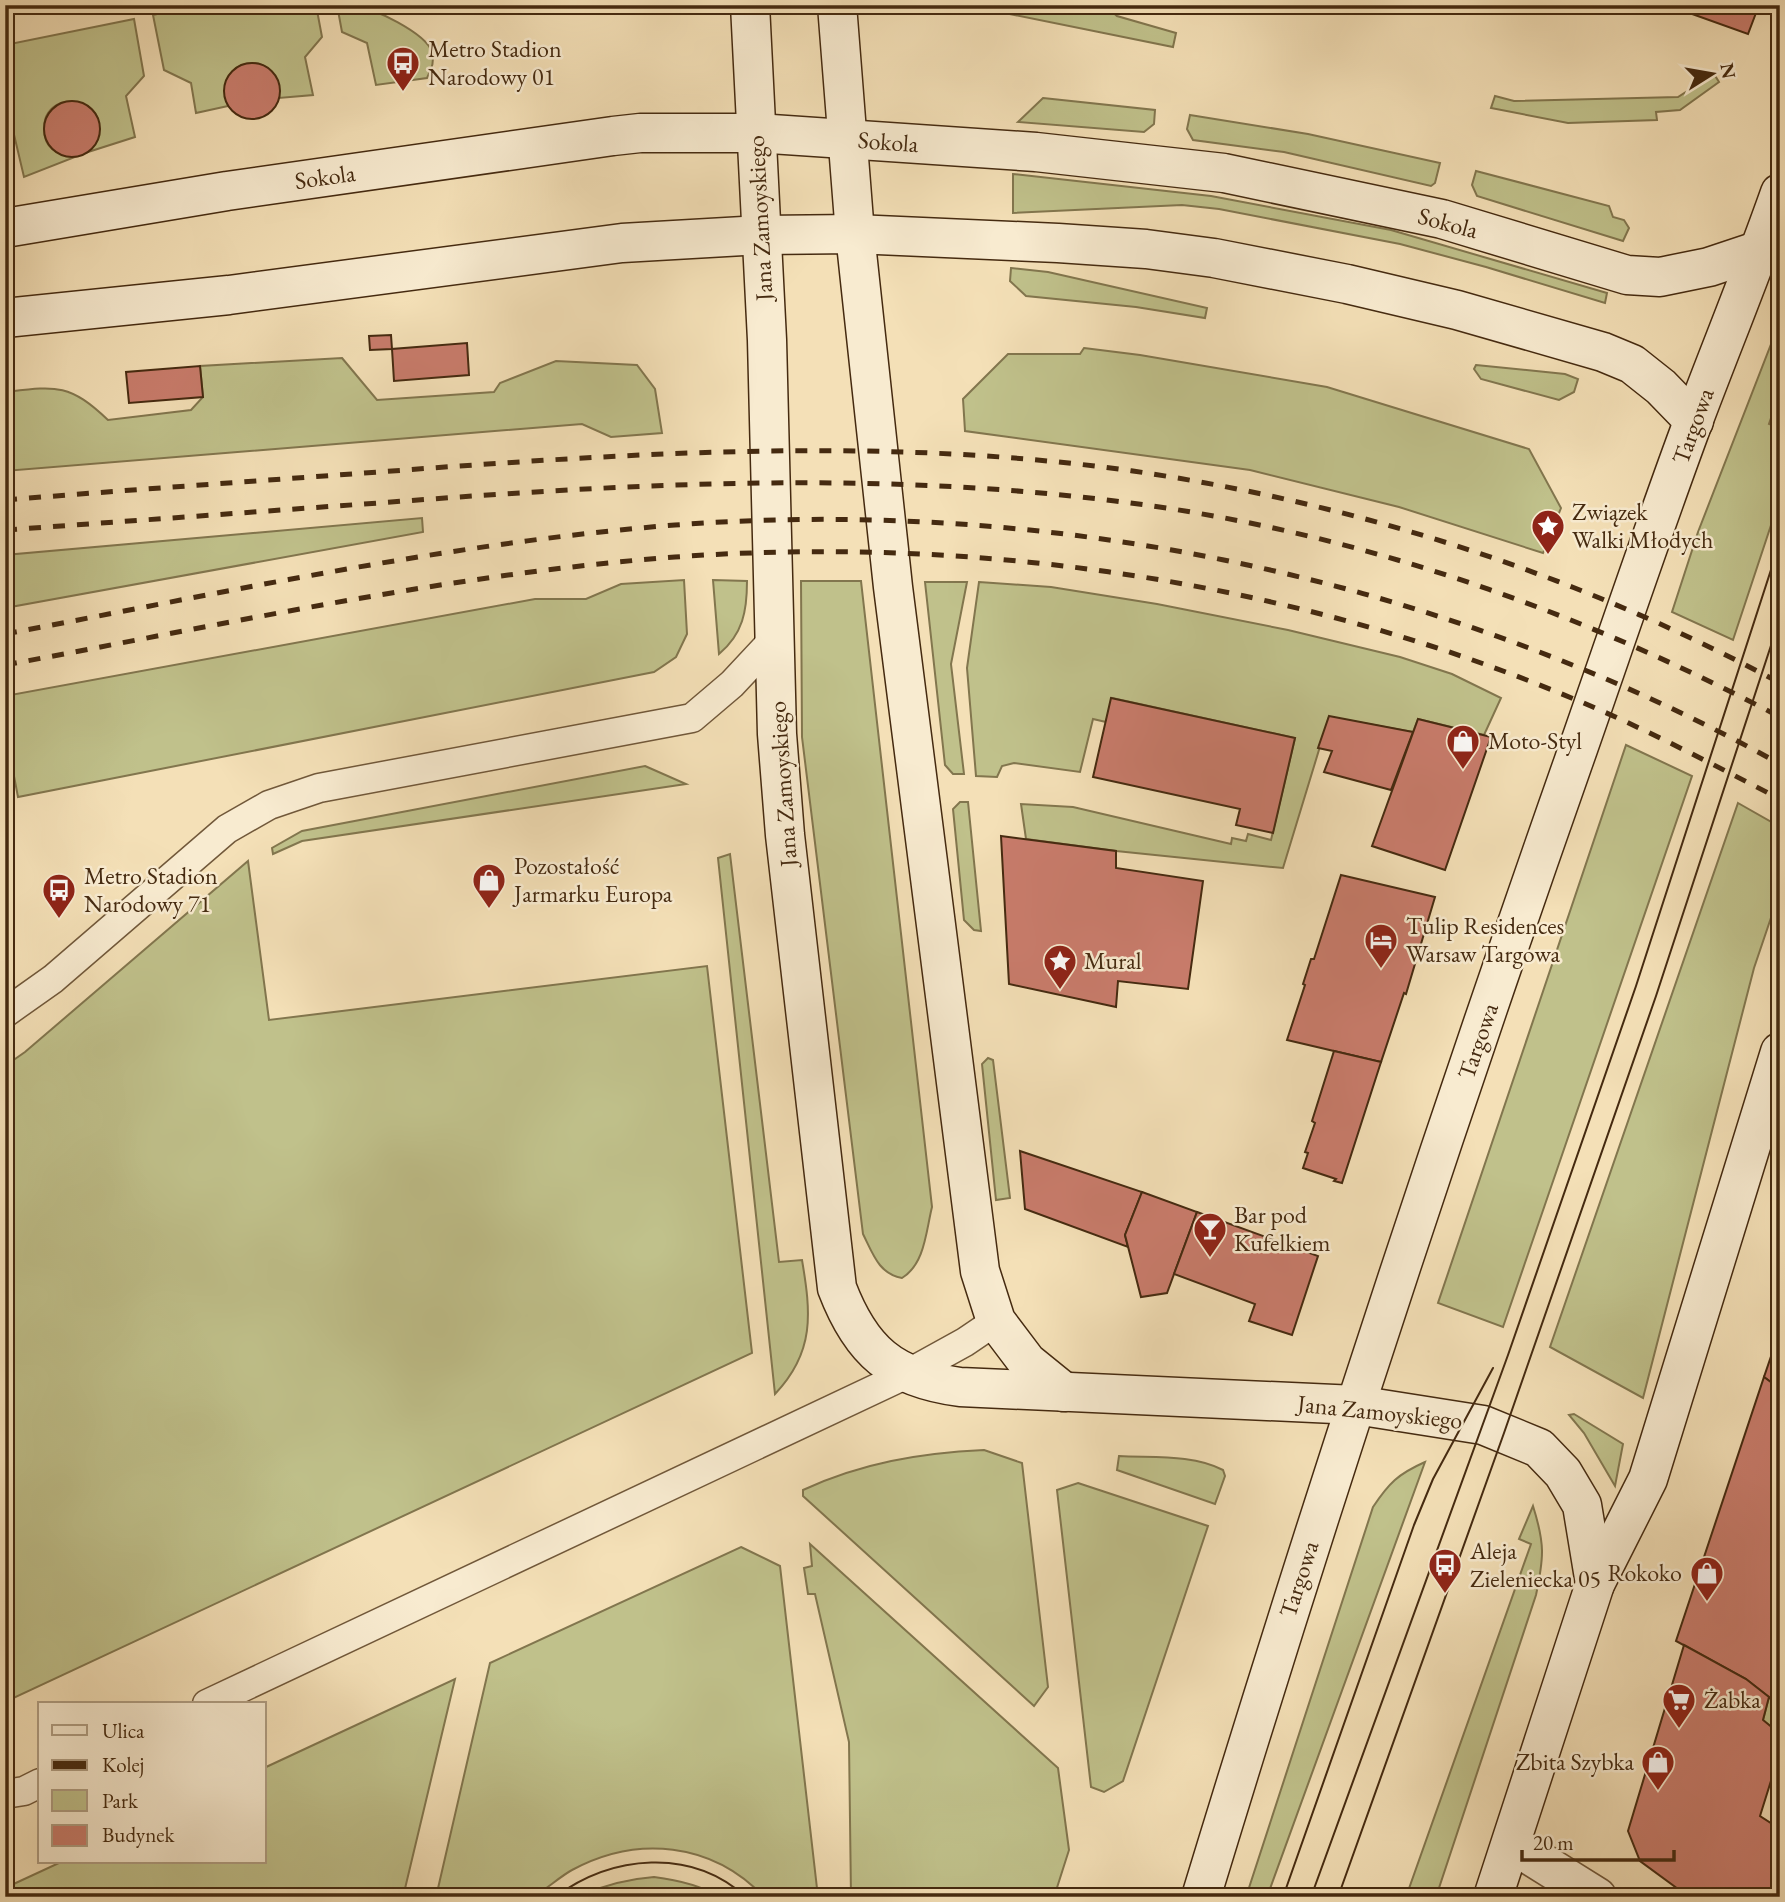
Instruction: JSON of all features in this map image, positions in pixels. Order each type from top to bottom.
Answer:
[{"type":"street","name":"Jana Zamoyskiego","points":[[750,5],[767,340],[777,734],[785,835],[837,1288],[848,1315],[863,1339],[883,1359],[907,1374],[932,1383],[960,1387],[1356,1405],[1466,1420],[1504,1433],[1539,1448],[1563,1473],[1582,1505],[1595,1584]]},
{"type":"street","points":[[837,5],[855,234],[893,587],[980,1271],[996,1321],[1027,1362],[1064,1392]]},
{"type":"street","name":"Sokola","points":[[5,228],[227,191],[613,136],[640,133],[756,133],[1036,152],[1224,173],[1442,219],[1627,275],[1660,277],[1709,267],[1760,250]]},
{"type":"street","name":"Targowa","points":[[1201,1897],[1356,1405],[1571,768],[1694,421],[1780,194]]},
{"type":"street","points":[[5,318],[229,295],[583,247],[761,235],[855,234],[1146,249],[1214,258],[1347,284],[1457,310],[1603,352],[1632,364],[1661,387],[1694,421]]},
{"type":"street","points":[[1493,1897],[1595,1584],[1648,1479],[1780,1052]]},
{"type":"street","points":[[1511,1844],[1597,1897]]},
{"type":"lane","points":[[5,1013],[53,979],[208,844],[247,816],[269,805],[319,788],[692,719],[732,684],[775,638]]},
{"type":"lane","points":[[211,1702],[907,1374],[965,1342],[996,1321]]},
{"type":"lane","points":[[5,1794],[24,1791],[38,1784]]},
{"type":"green space","points":[[196,5],[316,5],[322,37],[305,57],[313,95],[279,98],[276,81],[269,70],[259,64],[247,63],[229,76],[225,89],[228,106],[196,113],[191,83],[164,70],[153,15]]},
{"type":"green space","points":[[337,5],[353,5],[373,11],[420,37],[433,56],[427,78],[376,85],[367,43],[342,32]]},
{"type":"green space","points":[[965,5],[1105,5],[1117,16],[1176,33],[1173,47]]},
{"type":"green space","points":[[134,19],[144,76],[126,96],[135,137],[88,152],[98,133],[97,118],[90,108],[78,102],[65,102],[53,108],[45,119],[45,137],[52,149],[75,157],[24,177],[11,122],[5,119],[5,45]]},
{"type":"green space","points":[[1714,74],[1719,82],[1680,110],[1656,112],[1657,120],[1568,123],[1491,108],[1495,96],[1514,101],[1678,97]]},
{"type":"green space","points":[[1043,98],[1155,110],[1154,124],[1144,132],[1018,122]]},
{"type":"green space","points":[[1190,115],[1308,134],[1440,163],[1435,183],[1431,186],[1284,152],[1193,140],[1187,129]]},
{"type":"green space","points":[[1476,171],[1609,206],[1613,217],[1624,220],[1629,228],[1623,241],[1477,196],[1472,185]]},
{"type":"green space","points":[[1013,174],[1211,196],[1391,230],[1607,293],[1605,303],[1400,244],[1219,209],[1182,205],[1013,213]]},
{"type":"green space","points":[[1011,268],[1048,272],[1207,308],[1205,318],[1136,307],[1026,296],[1010,281]]},
{"type":"green space","points":[[1780,321],[1780,392],[1769,424],[1780,428],[1780,498],[1733,640],[1672,612],[1698,532]]},
{"type":"green space","points":[[1084,348],[1327,387],[1529,449],[1561,508],[1543,553],[1399,507],[1250,470],[965,431],[963,399],[1008,354],[1080,354]]},
{"type":"green space","points":[[342,358],[377,400],[494,392],[500,383],[556,361],[637,365],[655,389],[662,433],[611,437],[582,424],[5,471],[5,392],[50,388],[61,390],[83,399],[108,420],[191,410],[203,397],[200,366]]},
{"type":"green space","points":[[1476,365],[1565,374],[1578,379],[1574,392],[1559,400],[1481,379],[1474,369]]},
{"type":"green space","points":[[422,518],[423,532],[5,608],[5,555]]},
{"type":"green space","points":[[684,580],[687,634],[676,657],[654,672],[18,797],[9,750],[5,750],[5,696],[535,599],[586,599],[621,584]]},
{"type":"green space","points":[[713,580],[747,581],[742,621],[734,638],[719,654]]},
{"type":"green space","points":[[801,581],[861,581],[932,1207],[920,1256],[910,1272],[902,1278],[882,1268],[863,1234],[802,737]]},
{"type":"green space","points":[[925,582],[967,582],[951,664],[964,774],[953,774],[945,765]]},
{"type":"green space","points":[[979,582],[1051,587],[1157,604],[1288,630],[1400,657],[1452,674],[1501,698],[1484,735],[1418,719],[1413,732],[1329,717],[1283,868],[1026,839],[1021,804],[1073,807],[1231,844],[1232,838],[1246,841],[1248,834],[1271,840],[1295,738],[1112,698],[1106,722],[1093,719],[1080,772],[1014,763],[1002,766],[997,777],[976,776],[967,668]]},
{"type":"green space","points":[[1626,745],[1692,776],[1503,1327],[1438,1303]]},
{"type":"green space","points":[[645,766],[686,784],[302,841],[273,854],[272,848],[302,831]]},
{"type":"green space","points":[[960,802],[968,802],[981,931],[974,930],[964,920],[953,809]]},
{"type":"green space","points":[[1738,803],[1780,827],[1780,891],[1754,968],[1643,1398],[1550,1347]]},
{"type":"green space","points":[[730,854],[779,1262],[802,1260],[807,1297],[807,1331],[803,1347],[797,1363],[775,1394],[718,858]]},
{"type":"green space","points":[[248,861],[269,1020],[707,966],[752,1353],[5,1702],[5,1066],[25,1052]]},
{"type":"green space","points":[[988,1058],[993,1060],[1010,1198],[996,1200],[982,1064]]},
{"type":"green space","points":[[1574,1414],[1623,1444],[1615,1486],[1584,1433],[1569,1415]]},
{"type":"green space","points":[[984,1450],[1022,1463],[1048,1687],[1034,1706],[803,1496],[803,1490],[869,1466],[914,1457]]},
{"type":"green space","points":[[1119,1456],[1199,1461],[1223,1470],[1225,1476],[1215,1504],[1117,1470]]},
{"type":"green space","points":[[1425,1462],[1267,1897],[1246,1897],[1373,1507],[1395,1480]]},
{"type":"green space","points":[[1078,1483],[1208,1526],[1123,1781],[1104,1792],[1091,1787],[1057,1490]]},
{"type":"green space","points":[[1533,1506],[1542,1550],[1536,1595],[1436,1897],[1406,1897],[1531,1544],[1519,1539]]},
{"type":"green space","points":[[810,1544],[1058,1768],[1069,1850],[1054,1897],[851,1897],[849,1742],[815,1594],[808,1594],[804,1568],[812,1566]]},
{"type":"green space","points":[[741,1547],[780,1566],[818,1897],[764,1897],[721,1865],[698,1855],[648,1849],[597,1859],[568,1873],[532,1897],[436,1897],[490,1663]]},
{"type":"green space","points":[[455,1679],[403,1897],[5,1897],[5,1888],[57,1864],[266,1864],[266,1767]]},
{"type":"green space","points":[[1769,1697],[1780,1706],[1780,1734],[1763,1720]]},
{"type":"green space","points":[[654,1877],[705,1889],[720,1897],[577,1897],[615,1883]]},
{"type":"building","points":[[1667,5],[1759,5],[1748,34]]},
{"type":"building","points":[[252,63],[263,65],[272,71],[278,80],[278,102],[272,111],[263,117],[252,119],[241,117],[232,111],[226,102],[224,91],[226,80],[232,71],[241,65]]},
{"type":"building","points":[[72,101],[83,103],[92,109],[98,118],[98,140],[92,149],[83,155],[72,157],[61,155],[52,149],[46,140],[44,129],[46,118],[52,109],[61,103]]},
{"type":"building","points":[[391,335],[392,349],[370,350],[369,336]]},
{"type":"building","points":[[467,343],[469,375],[394,381],[392,349]]},
{"type":"building","points":[[200,366],[203,397],[129,403],[126,372]]},
{"type":"building","points":[[1111,698],[1295,738],[1273,833],[1236,825],[1240,809],[1093,777]]},
{"type":"building","points":[[1329,716],[1413,732],[1391,790],[1324,772],[1332,751],[1318,748]]},
{"type":"building","points":[[1418,719],[1491,737],[1445,870],[1372,846]]},
{"type":"building","points":[[1001,836],[1116,851],[1116,868],[1203,881],[1188,989],[1118,981],[1116,1007],[1009,984]]},
{"type":"building","points":[[1341,875],[1435,897],[1406,994],[1404,993],[1381,1062],[1287,1040],[1311,959],[1314,959]]},
{"type":"building","points":[[1334,1051],[1381,1062],[1342,1183],[1303,1168],[1308,1153],[1305,1152],[1315,1123],[1312,1121]]},
{"type":"building","points":[[1020,1151],[1142,1192],[1125,1235],[1128,1247],[1025,1209]]},
{"type":"building","points":[[1142,1192],[1197,1212],[1167,1293],[1141,1297],[1125,1235]]},
{"type":"building","points":[[1197,1212],[1318,1256],[1292,1335],[1249,1321],[1255,1304],[1174,1274]]},
{"type":"building","points":[[1780,1330],[1780,1389],[1764,1377]]},
{"type":"building","points":[[1764,1377],[1780,1389],[1780,1673],[1771,1699],[1746,1679],[1676,1641]]},
{"type":"building","points":[[1684,1645],[1746,1679],[1769,1697],[1763,1720],[1780,1734],[1780,1752],[1760,1816],[1780,1829],[1780,1897],[1689,1897],[1640,1861],[1628,1831]]},
{"type":"tram line","points":[[1311,1897],[1508,1355],[1636,986],[1780,542]]},
{"type":"tram line","points":[[1338,1897],[1504,1433],[1656,996],[1780,618]]},
{"type":"tram line","points":[[1283,1897],[1414,1525],[1433,1479],[1493,1368]]},
{"type":"tram line","points":[[555,1897],[601,1872],[651,1862],[701,1870],[724,1881],[746,1897]]},
{"type":"railway","points":[[5,500],[496,463],[678,453],[861,451],[1042,460],[1217,485],[1384,524],[1547,577],[1704,644],[1780,683]]},
{"type":"railway","points":[[5,530],[470,496],[655,486],[838,483],[1023,491],[1202,514],[1288,531],[1373,553],[1540,608],[1622,641],[1780,717]]},
{"type":"railway","points":[[5,634],[338,570],[590,533],[675,525],[818,519],[961,524],[1103,539],[1244,564],[1384,599],[1520,645],[1652,699],[1780,764]]},
{"type":"railway","points":[[5,665],[339,602],[507,575],[591,565],[675,557],[789,552],[904,553],[1019,561],[1133,576],[1246,596],[1358,624],[1467,658],[1600,710],[1780,799]]},
{"type":"place","name":"Metro Stadion Narodowy 01","points":[[403,93]]},
{"type":"place","name":"Związek Walki Młodych","points":[[1548,556]]},
{"type":"place","name":"Moto-Styl","points":[[1463,771]]},
{"type":"place","name":"Pozostałość Jarmarku Europa","points":[[489,910]]},
{"type":"place","name":"Metro Stadion Narodowy 71","points":[[59,920]]},
{"type":"place","name":"Tulip Residences Warsaw Targowa","points":[[1381,970]]},
{"type":"place","name":"Mural","points":[[1060,991]]},
{"type":"place","name":"Bar pod Kufelkiem","points":[[1210,1259]]},
{"type":"place","name":"Aleja Zieleniecka 05","points":[[1445,1595]]},
{"type":"place","name":"Rokoko","points":[[1707,1603]]},
{"type":"place","name":"Żabka","points":[[1679,1730]]},
{"type":"place","name":"Zbita Szybka","points":[[1658,1792]]}]
